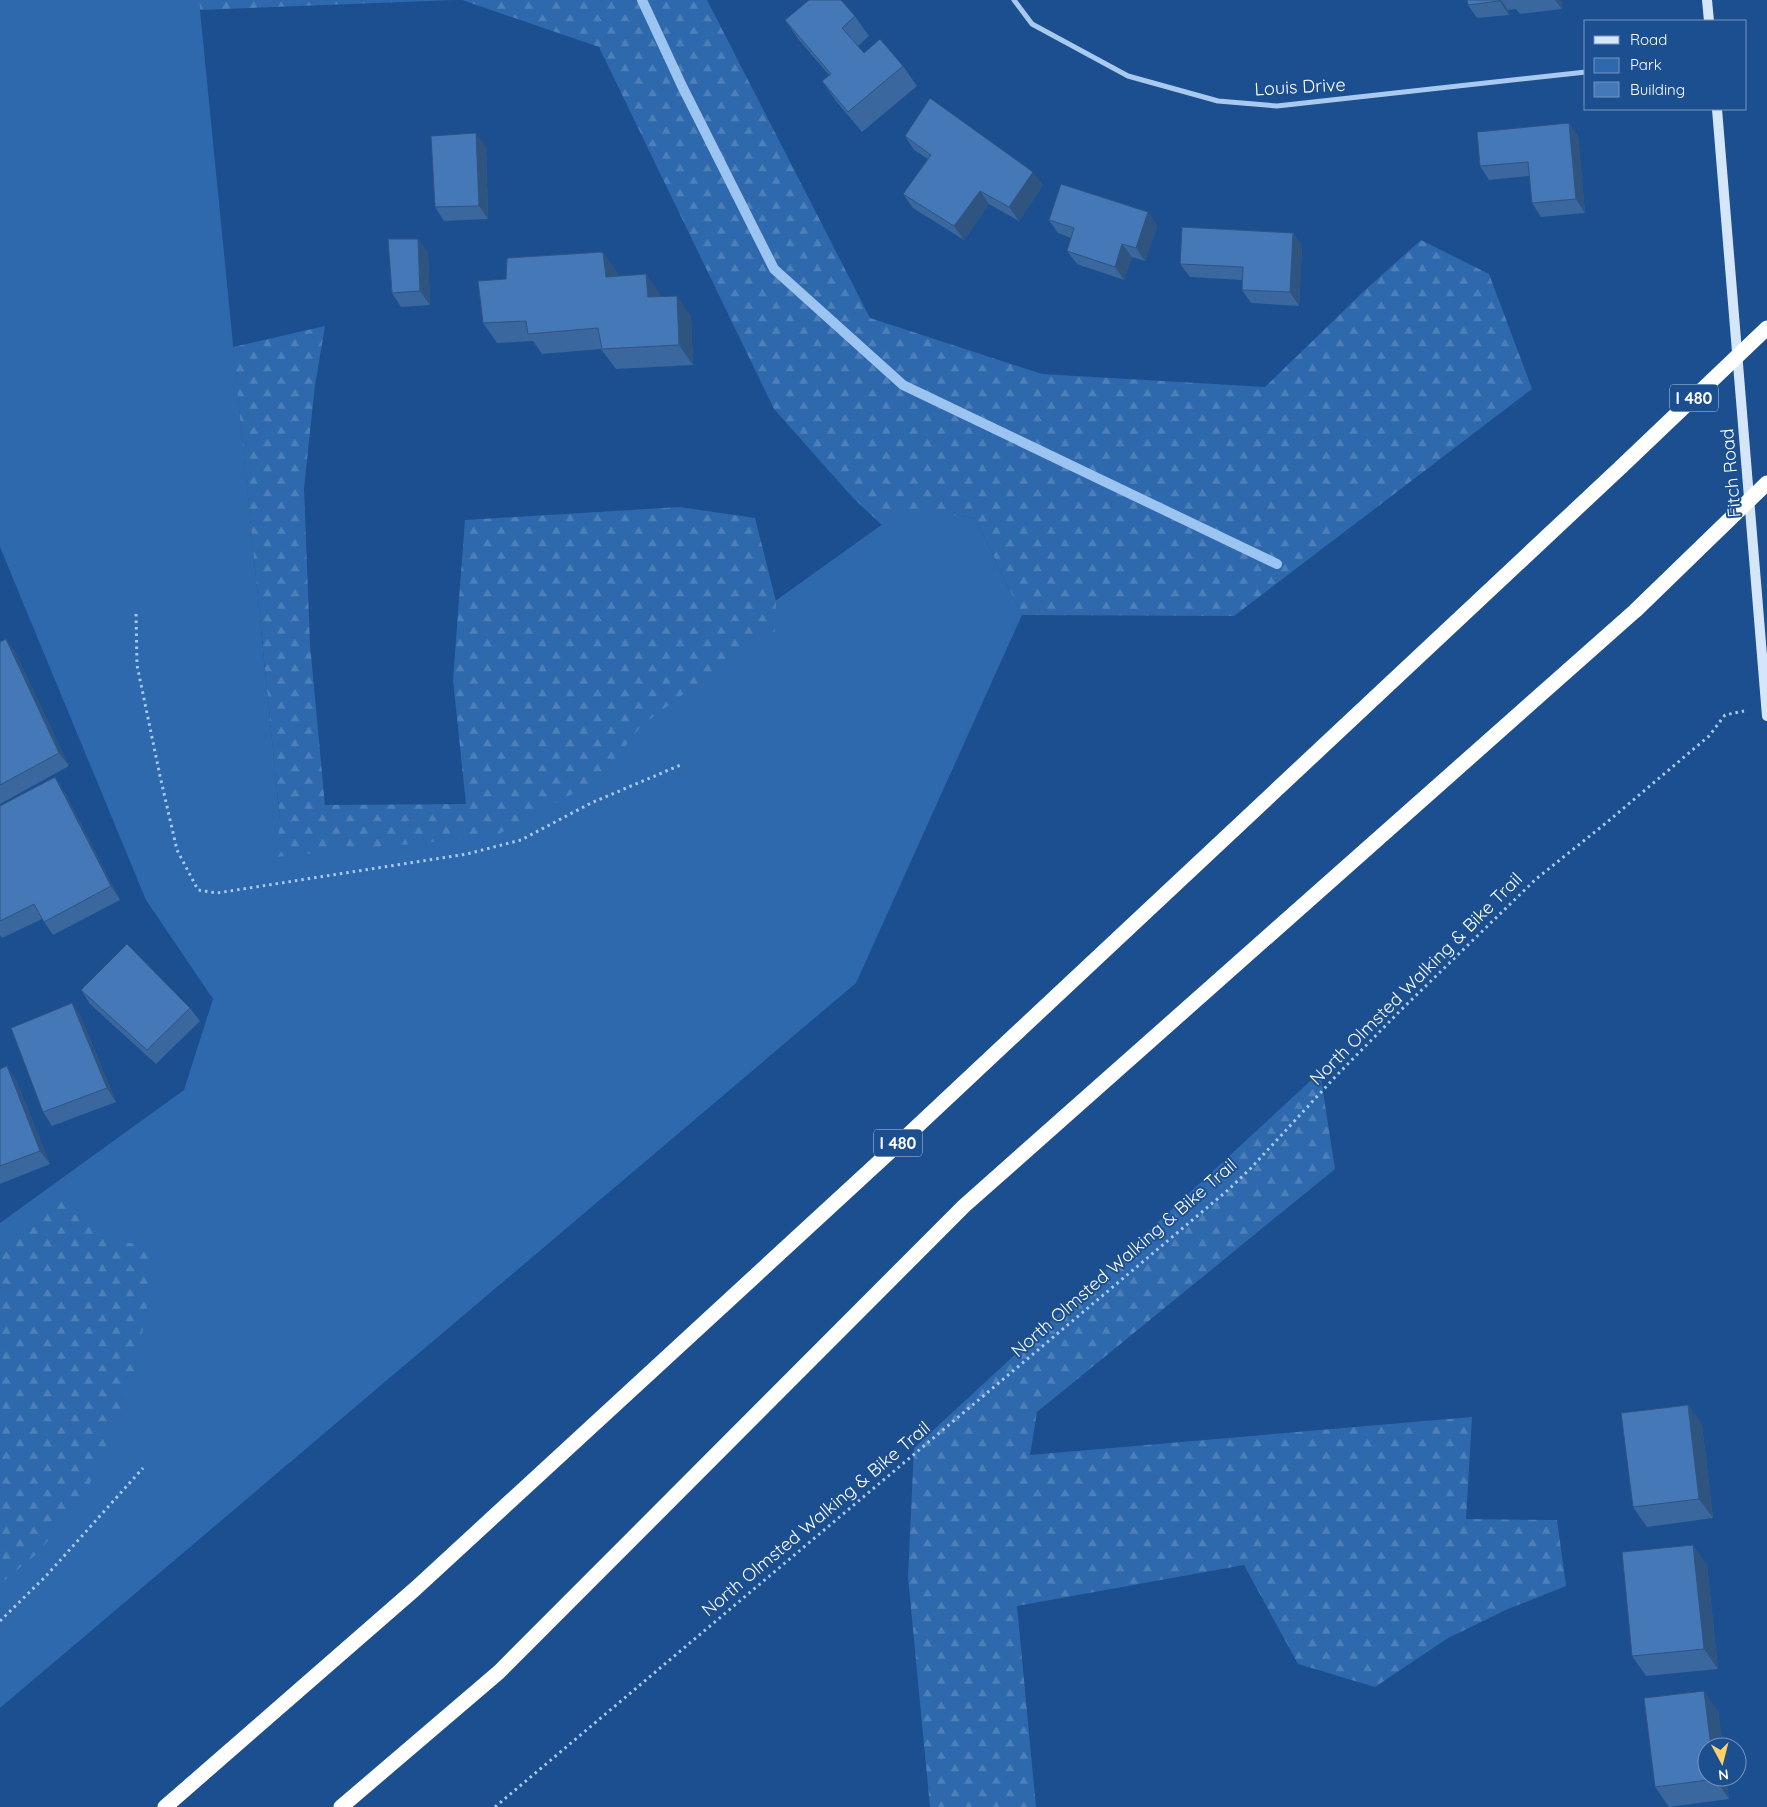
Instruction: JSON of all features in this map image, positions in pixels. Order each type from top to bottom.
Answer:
[{"type":"highway","name":"I 480","points":[[165,1807],[415,1589],[886,1154],[1621,467],[1767,328]]},
{"type":"highway","points":[[341,1807],[499,1672],[964,1206],[1636,610],[1767,483]]},
{"type":"street","name":"Louis Drive","points":[[1014,0],[1032,24],[1128,76],[1218,101],[1277,106],[1584,72]]},
{"type":"street","points":[[1707,0],[1709,20]]},
{"type":"street","name":"Fitch Road","points":[[1717,110],[1767,716]]},
{"type":"path","points":[[136,614],[137,665],[160,776],[177,850],[198,890],[217,893],[467,854],[521,840],[591,803],[683,764]]},
{"type":"path","name":"North Olmsted Walking & Bike Trail","points":[[495,1807],[1228,1190],[1401,1010],[1536,879],[1709,736],[1725,715],[1748,710]]},
{"type":"path","points":[[0,1621],[46,1576],[143,1468]]},
{"type":"green space","points":[[0,0],[199,0],[282,841],[473,818],[905,508],[975,518],[1022,615],[856,983],[0,1708],[0,1223],[184,1090],[213,999],[146,900],[0,547]]},
{"type":"green space","points":[[199,0],[454,0],[200,10]]},
{"type":"green space","points":[[462,0],[707,0],[870,318],[1042,374],[1265,387],[1364,291],[1421,240],[1489,274],[1532,389],[1234,616],[1022,615],[975,518],[905,509],[882,525],[854,499],[774,409],[599,47]]},
{"type":"green space","points":[[325,326],[315,385],[304,488],[310,644],[325,805],[466,804],[453,680],[465,520],[679,507],[755,518],[776,601],[775,631],[717,669],[641,726],[601,778],[495,836],[276,857],[280,820],[233,347]]},
{"type":"green space","points":[[1320,1072],[1335,1169],[1037,1412],[1030,1455],[1472,1417],[1466,1519],[1557,1520],[1566,1586],[1508,1609],[1448,1638],[1375,1687],[1298,1664],[1244,1565],[1017,1606],[1036,1807],[930,1807],[908,1577],[914,1448]]},
{"type":"green space","points":[[58,1196],[102,1238],[157,1248],[135,1374],[88,1488],[40,1551],[0,1584],[0,1247]]},
{"type":"building","points":[[809,0],[841,0],[855,16],[842,28],[864,53],[880,39],[903,66],[848,112],[822,81],[831,74],[785,20]]},
{"type":"building","points":[[1467,0],[1499,0],[1499,1],[1468,5]]},
{"type":"building","points":[[930,98],[1033,172],[1009,207],[980,191],[954,226],[903,194],[931,155],[905,136]]},
{"type":"building","points":[[1569,123],[1576,199],[1532,203],[1528,162],[1480,166],[1477,132]]},
{"type":"building","points":[[476,133],[479,206],[435,207],[431,136]]},
{"type":"building","points":[[1061,184],[1148,212],[1136,248],[1122,244],[1115,267],[1067,251],[1074,228],[1049,220]]},
{"type":"building","points":[[1182,227],[1293,233],[1290,292],[1242,290],[1243,267],[1180,264]]},
{"type":"building","points":[[388,239],[418,239],[420,291],[392,293]]},
{"type":"building","points":[[603,252],[606,277],[646,274],[648,297],[677,296],[679,345],[602,349],[598,328],[528,334],[526,321],[483,323],[478,281],[506,279],[507,258]]},
{"type":"building","points":[[6,639],[59,753],[0,785],[0,642]]},
{"type":"building","points":[[55,777],[111,886],[44,922],[34,904],[0,921],[0,806]]},
{"type":"building","points":[[127,944],[190,1008],[147,1050],[81,990]]},
{"type":"building","points":[[72,1003],[107,1088],[43,1112],[11,1028]]},
{"type":"building","points":[[7,1066],[40,1151],[0,1166],[0,1069]]},
{"type":"building","points":[[1688,1405],[1699,1499],[1633,1507],[1621,1413]]},
{"type":"building","points":[[1693,1545],[1704,1649],[1632,1656],[1622,1552]]},
{"type":"building","points":[[1704,1691],[1710,1737],[1697,1737],[1697,1781],[1655,1787],[1644,1698]]},
{"type":"waterway","points":[[642,0],[682,86],[774,269],[903,385],[1277,564]]}]
